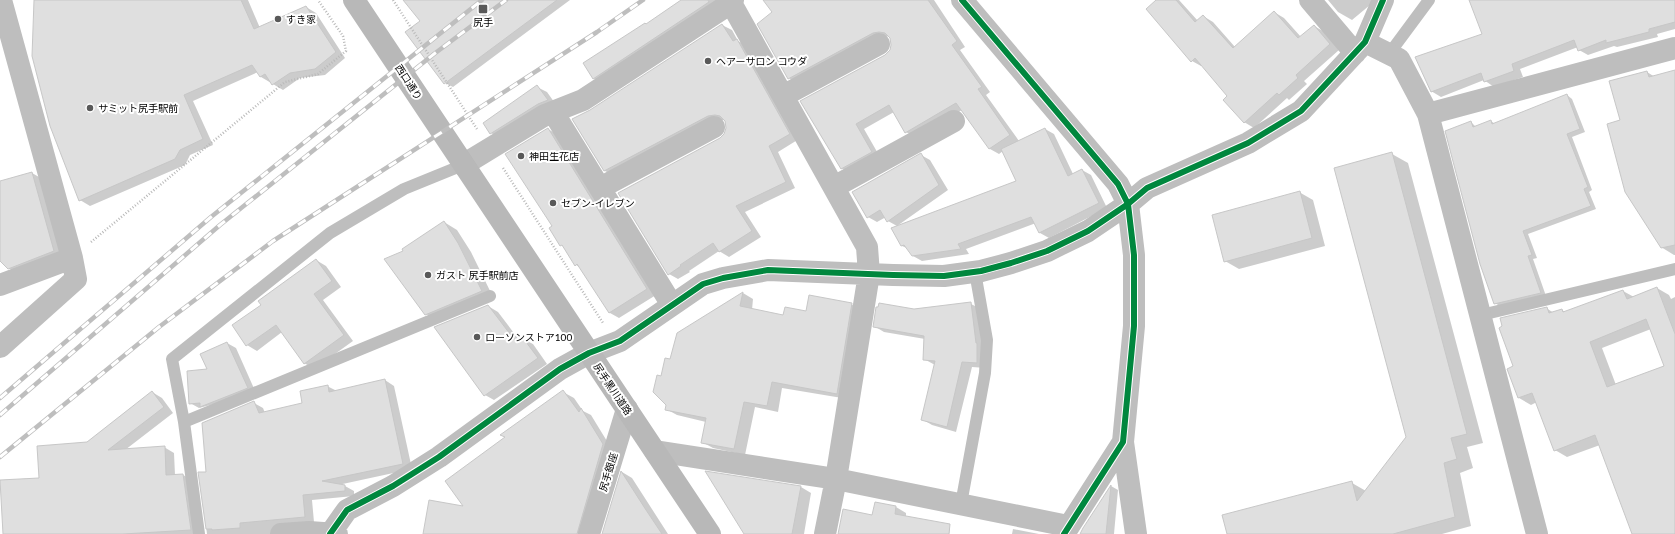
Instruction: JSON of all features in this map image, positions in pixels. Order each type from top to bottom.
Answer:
[{"type":"main road","name":"西口通り","points":[[354,0],[463,165]]},
{"type":"main road","name":"尻手黒川道路","points":[[463,165],[710,534]]},
{"type":"street","points":[[0,347],[76,278],[72,258],[1,0]]},
{"type":"street","points":[[962,0],[1118,184],[1128,204],[1134,255],[1134,326],[1123,442],[1136,534]]},
{"type":"street","points":[[1310,0],[1360,48],[1389,54],[1399,59],[1428,114],[1537,534]]},
{"type":"street","points":[[330,534],[348,510],[393,486],[439,457],[560,369],[589,354],[620,341],[704,284],[745,273],[768,270],[944,276],[975,272],[1011,263],[1046,251],[1088,232],[1128,204],[1147,188],[1248,143],[1301,111],[1360,48],[1383,0]]},
{"type":"street","points":[[463,165],[545,115],[583,100],[732,2],[867,247],[869,274],[836,479],[825,534]]},
{"type":"street","points":[[783,96],[879,44]]},
{"type":"street","points":[[1428,114],[1675,48]]},
{"type":"street","points":[[553,112],[672,305]]},
{"type":"street","points":[[834,187],[954,121]]},
{"type":"street","points":[[600,188],[714,127]]},
{"type":"street","points":[[0,285],[72,258]]},
{"type":"street","name":"尻手銀座","points":[[589,534],[627,410]]},
{"type":"street","points":[[655,451],[836,479],[961,504],[1066,530],[1123,442]]},
{"type":"street","points":[[281,534],[309,532],[337,534]]},
{"type":"lane","points":[[1389,54],[1429,0]]},
{"type":"lane","points":[[199,534],[184,422],[172,359],[330,233],[404,189],[463,165]]},
{"type":"lane","points":[[1481,315],[1675,269]]},
{"type":"lane","points":[[961,504],[985,373],[987,340],[975,272]]},
{"type":"lane","points":[[184,422],[490,296]]},
{"type":"path","points":[[72,258],[285,82],[318,74],[346,51],[343,36],[318,0]]},
{"type":"path","points":[[393,0],[606,327]]},
{"type":"building","name":"サミット尻手駅前","points":[[34,0],[241,0],[254,29],[306,6],[336,52],[315,69],[290,73],[272,85],[265,74],[260,77],[252,65],[184,95],[203,139],[180,150],[175,159],[79,201],[50,126],[32,56]]},
{"type":"building","points":[[403,0],[557,0],[444,84],[405,32],[420,21]]},
{"type":"building","points":[[681,0],[708,0],[709,2],[593,79],[583,63],[645,23],[646,24]]},
{"type":"building","points":[[763,0],[928,0],[957,41],[952,45],[982,87],[978,89],[1010,135],[989,149],[956,103],[905,133],[889,105],[856,124],[872,152],[841,169],[800,101],[885,55],[890,50],[890,38],[885,33],[873,33],[788,79],[757,24],[772,12]]},
{"type":"building","points":[[1156,0],[1176,0],[1195,22],[1203,15],[1233,48],[1274,11],[1298,38],[1314,25],[1330,44],[1296,75],[1298,78],[1279,95],[1277,93],[1244,123],[1223,100],[1227,96],[1195,58],[1191,62],[1146,9]]},
{"type":"building","points":[[1469,0],[1675,0],[1675,22],[1649,29],[1649,32],[1606,43],[1606,40],[1578,51],[1574,40],[1512,64],[1514,71],[1484,82],[1481,73],[1431,92],[1415,57],[1482,34]]},
{"type":"building","points":[[722,24],[733,41],[737,39],[790,134],[769,146],[786,182],[736,206],[752,231],[719,252],[713,243],[668,275],[618,193],[720,138],[724,134],[726,128],[725,121],[720,116],[708,116],[604,171],[572,119],[590,110]]},
{"type":"building","points":[[1675,70],[1675,245],[1661,248],[1625,192],[1607,124],[1620,120],[1609,81],[1647,71],[1649,77]]},
{"type":"building","points":[[537,85],[548,100],[538,104],[490,134],[483,123]]},
{"type":"building","points":[[1567,94],[1580,129],[1567,134],[1588,187],[1584,189],[1591,206],[1523,231],[1532,255],[1528,256],[1541,293],[1494,304],[1480,264],[1445,131],[1471,121],[1473,127],[1491,120],[1492,124]]},
{"type":"building","points":[[548,128],[647,289],[609,313],[577,264],[575,266],[562,245],[560,246],[549,228],[552,226],[505,154]]},
{"type":"building","points":[[1045,128],[1068,176],[1082,169],[1099,203],[1039,233],[1031,217],[958,244],[961,249],[912,256],[904,245],[901,246],[891,228],[1016,181],[1001,149]]},
{"type":"building","points":[[1392,152],[1467,434],[1451,438],[1457,459],[1444,463],[1455,517],[1393,534],[1227,534],[1222,515],[1352,481],[1357,501],[1406,437],[1334,168]]},
{"type":"building","points":[[921,153],[939,185],[887,222],[880,210],[867,218],[852,192]]},
{"type":"building","points":[[32,172],[54,251],[8,269],[0,261],[0,181]]},
{"type":"building","points":[[1300,191],[1312,238],[1224,262],[1212,215]]},
{"type":"building","name":"ガスト 尻手駅前店","points":[[444,221],[458,243],[482,291],[425,315],[384,259],[403,251],[402,249]]},
{"type":"building","points":[[316,259],[332,281],[314,294],[344,335],[304,364],[276,325],[246,346],[232,325],[261,305],[258,301]]},
{"type":"building","points":[[1657,287],[1675,334],[1675,534],[1632,534],[1595,435],[1554,451],[1532,393],[1518,398],[1507,369],[1513,366],[1499,328],[1502,326],[1500,318],[1547,307],[1549,313],[1562,309],[1563,312],[1623,290],[1627,299]],"holes":[[[1646,319],[1664,366],[1607,387],[1590,342]]]},
{"type":"building","points":[[743,292],[740,306],[783,315],[785,307],[806,311],[809,295],[852,303],[837,394],[772,382],[767,406],[744,402],[734,449],[701,443],[706,418],[665,410],[666,405],[653,392],[657,375],[661,376],[665,358],[670,359],[677,333]]},
{"type":"building","points":[[971,302],[977,343],[977,363],[962,362],[947,427],[921,420],[935,361],[923,360],[924,336],[873,327],[876,307],[878,307],[879,303],[914,309]]},
{"type":"building","points":[[488,305],[516,342],[523,338],[538,358],[484,396],[434,327]]},
{"type":"building","points":[[227,342],[248,388],[200,407],[200,403],[189,404],[187,371],[207,369],[200,354]]},
{"type":"building","points":[[385,379],[403,464],[322,481],[345,485],[345,491],[303,495],[305,517],[240,523],[240,528],[206,529],[198,472],[206,472],[202,423],[254,401],[259,413],[302,403],[300,391],[328,385],[329,392]]},
{"type":"building","points":[[563,390],[579,412],[581,408],[603,444],[577,534],[423,534],[429,500],[463,506],[445,481],[505,437],[500,435]]},
{"type":"building","points":[[152,391],[164,407],[108,450],[165,446],[166,475],[183,474],[191,530],[123,534],[3,534],[0,480],[39,478],[37,446],[87,442]]},
{"type":"building","points":[[621,471],[646,510],[662,534],[602,534]]},
{"type":"building","points":[[705,471],[801,486],[792,534],[744,534]]},
{"type":"building","points":[[1111,485],[1106,534],[1080,534],[1083,528]]},
{"type":"building","points":[[875,502],[896,506],[895,514],[950,524],[949,534],[838,534],[843,509],[872,515]]},
{"type":"railway","points":[[0,398],[211,217],[482,0]]},
{"type":"railway","points":[[0,415],[220,225],[434,54],[506,0]]},
{"type":"railway","points":[[0,457],[159,327],[273,241],[597,32],[643,0]]},
{"type":"cycle path","points":[[962,0],[1118,184],[1128,204],[1134,255],[1134,326],[1123,442],[1064,534]]},
{"type":"cycle path","points":[[330,534],[347,510],[393,486],[439,457],[560,369],[589,353],[620,341],[703,284],[723,278],[768,270],[944,276],[981,271],[1047,251],[1088,231],[1128,204],[1147,188],[1248,143],[1301,111],[1365,42],[1383,0]]},
{"type":"place","name":"尻手","points":[[483,9]]},
{"type":"place","name":"すき家","points":[[278,19]]},
{"type":"place","name":"ヘアーサロン コウダ","points":[[708,61]]},
{"type":"place","name":"サミット尻手駅前","points":[[90,108]]},
{"type":"place","name":"神田生花店","points":[[521,156]]},
{"type":"place","name":"セブン-イレブン","points":[[553,203]]},
{"type":"place","name":"ガスト 尻手駅前店","points":[[428,275]]},
{"type":"place","name":"ローソンストア100","points":[[477,337]]}]
